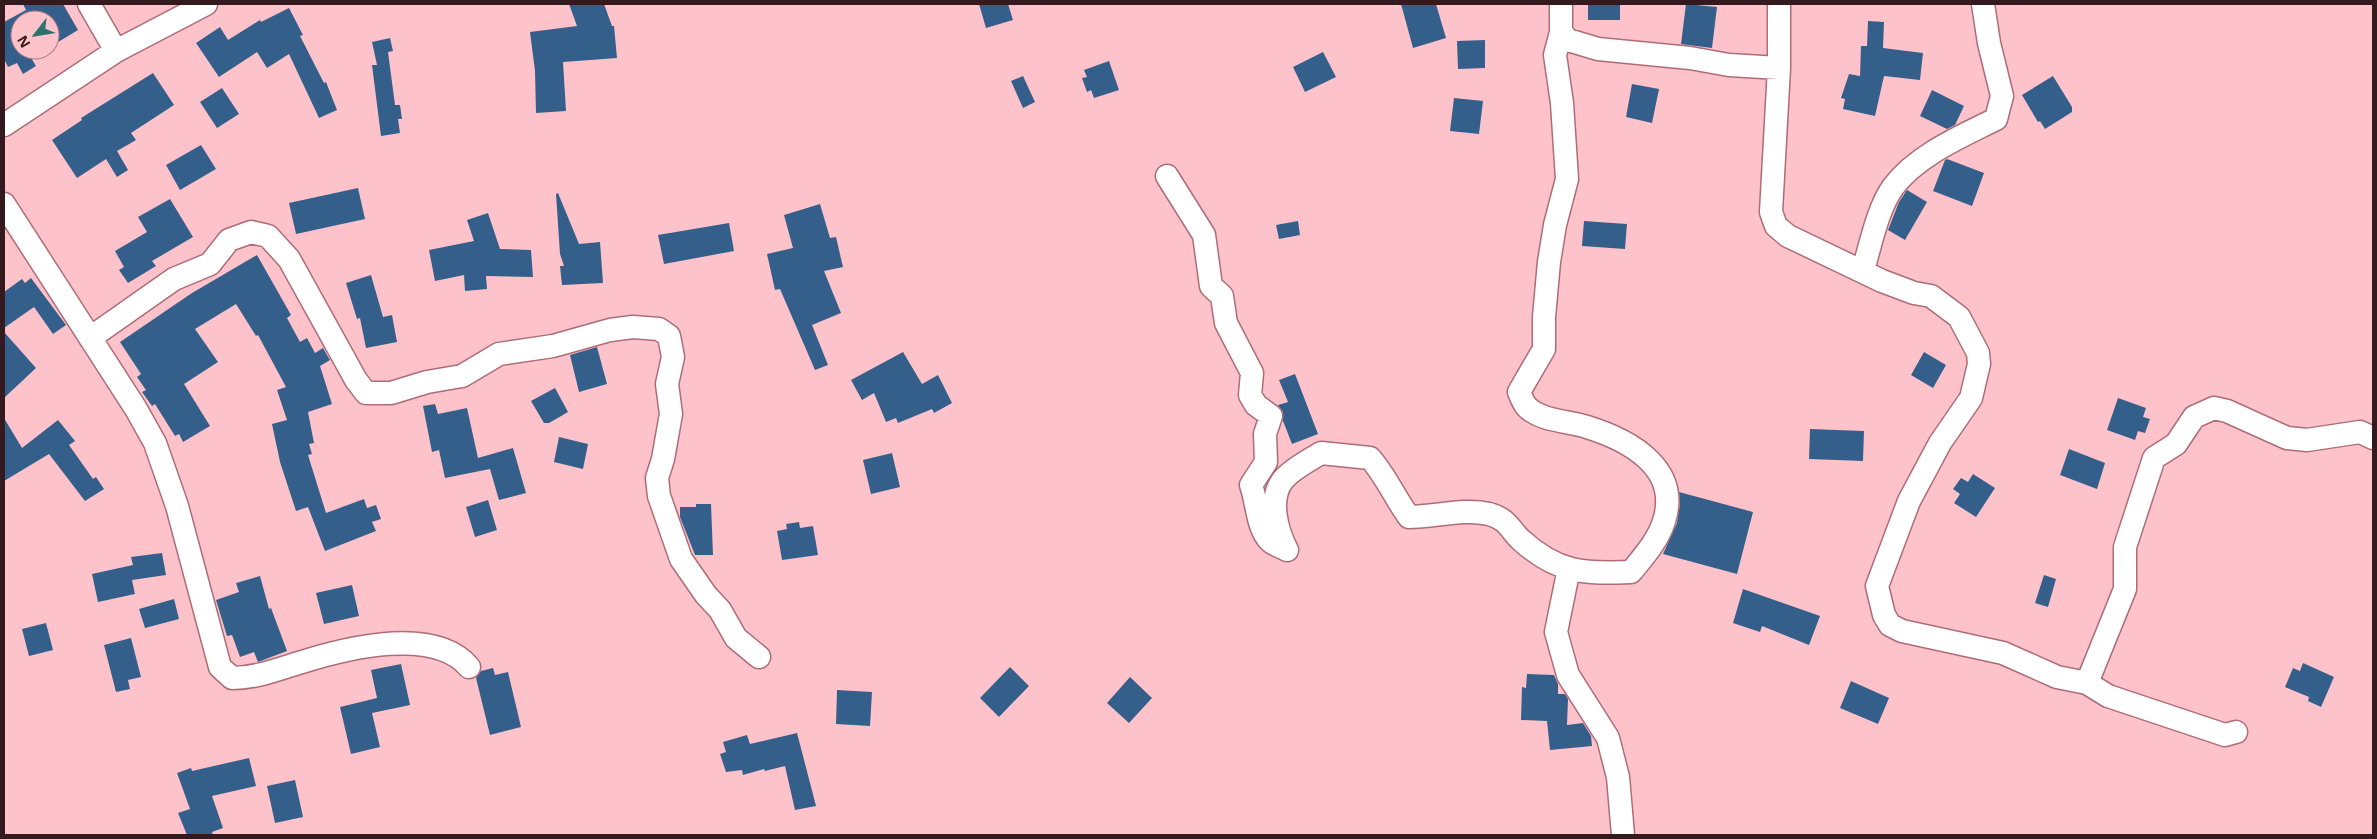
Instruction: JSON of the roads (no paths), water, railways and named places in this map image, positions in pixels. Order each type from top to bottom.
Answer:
[{"type":"street","points":[[89,4],[116,51]]},
{"type":"street","points":[[4,125],[116,51],[206,4]]},
{"type":"street","points":[[1167,176],[1204,235],[1211,286],[1222,296],[1226,323],[1252,373],[1250,395],[1256,405],[1271,416],[1265,434],[1266,462],[1251,485],[1257,502],[1258,520],[1269,540],[1287,550],[1282,539],[1275,506],[1278,490],[1284,479],[1322,453],[1328,453],[1370,458],[1382,472],[1392,494],[1409,517],[1468,512],[1491,514],[1511,525],[1519,539],[1554,565],[1594,573],[1631,572],[1652,545],[1664,520],[1667,497],[1661,473],[1641,451],[1588,427],[1540,415],[1527,407],[1519,392],[1544,349],[1544,317],[1549,262],[1555,225],[1567,179],[1562,103],[1555,55],[1561,32],[1561,4]]},
{"type":"street","points":[[1779,4],[1779,68],[1771,212],[1776,226],[1788,236],[1863,270],[1882,281],[1914,293],[1931,296],[1959,317],[1978,353],[1980,364],[1971,398],[1940,442],[1906,510],[1877,586],[1884,615],[1890,625],[1902,631],[2004,652],[2057,677],[2088,683],[2108,696],[2225,735],[2236,732]]},
{"type":"street","points":[[1863,270],[1881,213],[1893,187],[1911,167],[1996,119],[2002,96],[1989,43],[1983,4]]},
{"type":"street","points":[[1561,32],[1568,40],[1598,49],[1690,58],[1729,65],[1779,68]]},
{"type":"street","points":[[4,204],[155,443],[176,506],[220,667],[232,678],[260,676],[303,661],[370,646],[419,642],[444,649],[463,660],[469,667]]},
{"type":"street","points":[[90,338],[174,280],[210,264],[229,240],[251,232],[268,236],[290,259],[356,380],[366,392],[391,393],[427,382],[462,376],[499,354],[553,346],[610,330],[632,327],[659,329],[669,336],[674,357],[667,384],[671,414],[663,459],[657,478],[659,496],[681,559],[706,595],[720,610],[736,638],[759,657]]},
{"type":"street","points":[[2088,683],[2125,589],[2125,547],[2154,458],[2176,444],[2194,417],[2214,408],[2227,411],[2287,438],[2307,440],[2360,432],[2373,438]]},
{"type":"street","points":[[1569,568],[1556,632],[1568,674],[1608,738],[1618,777],[1623,835]]}]
